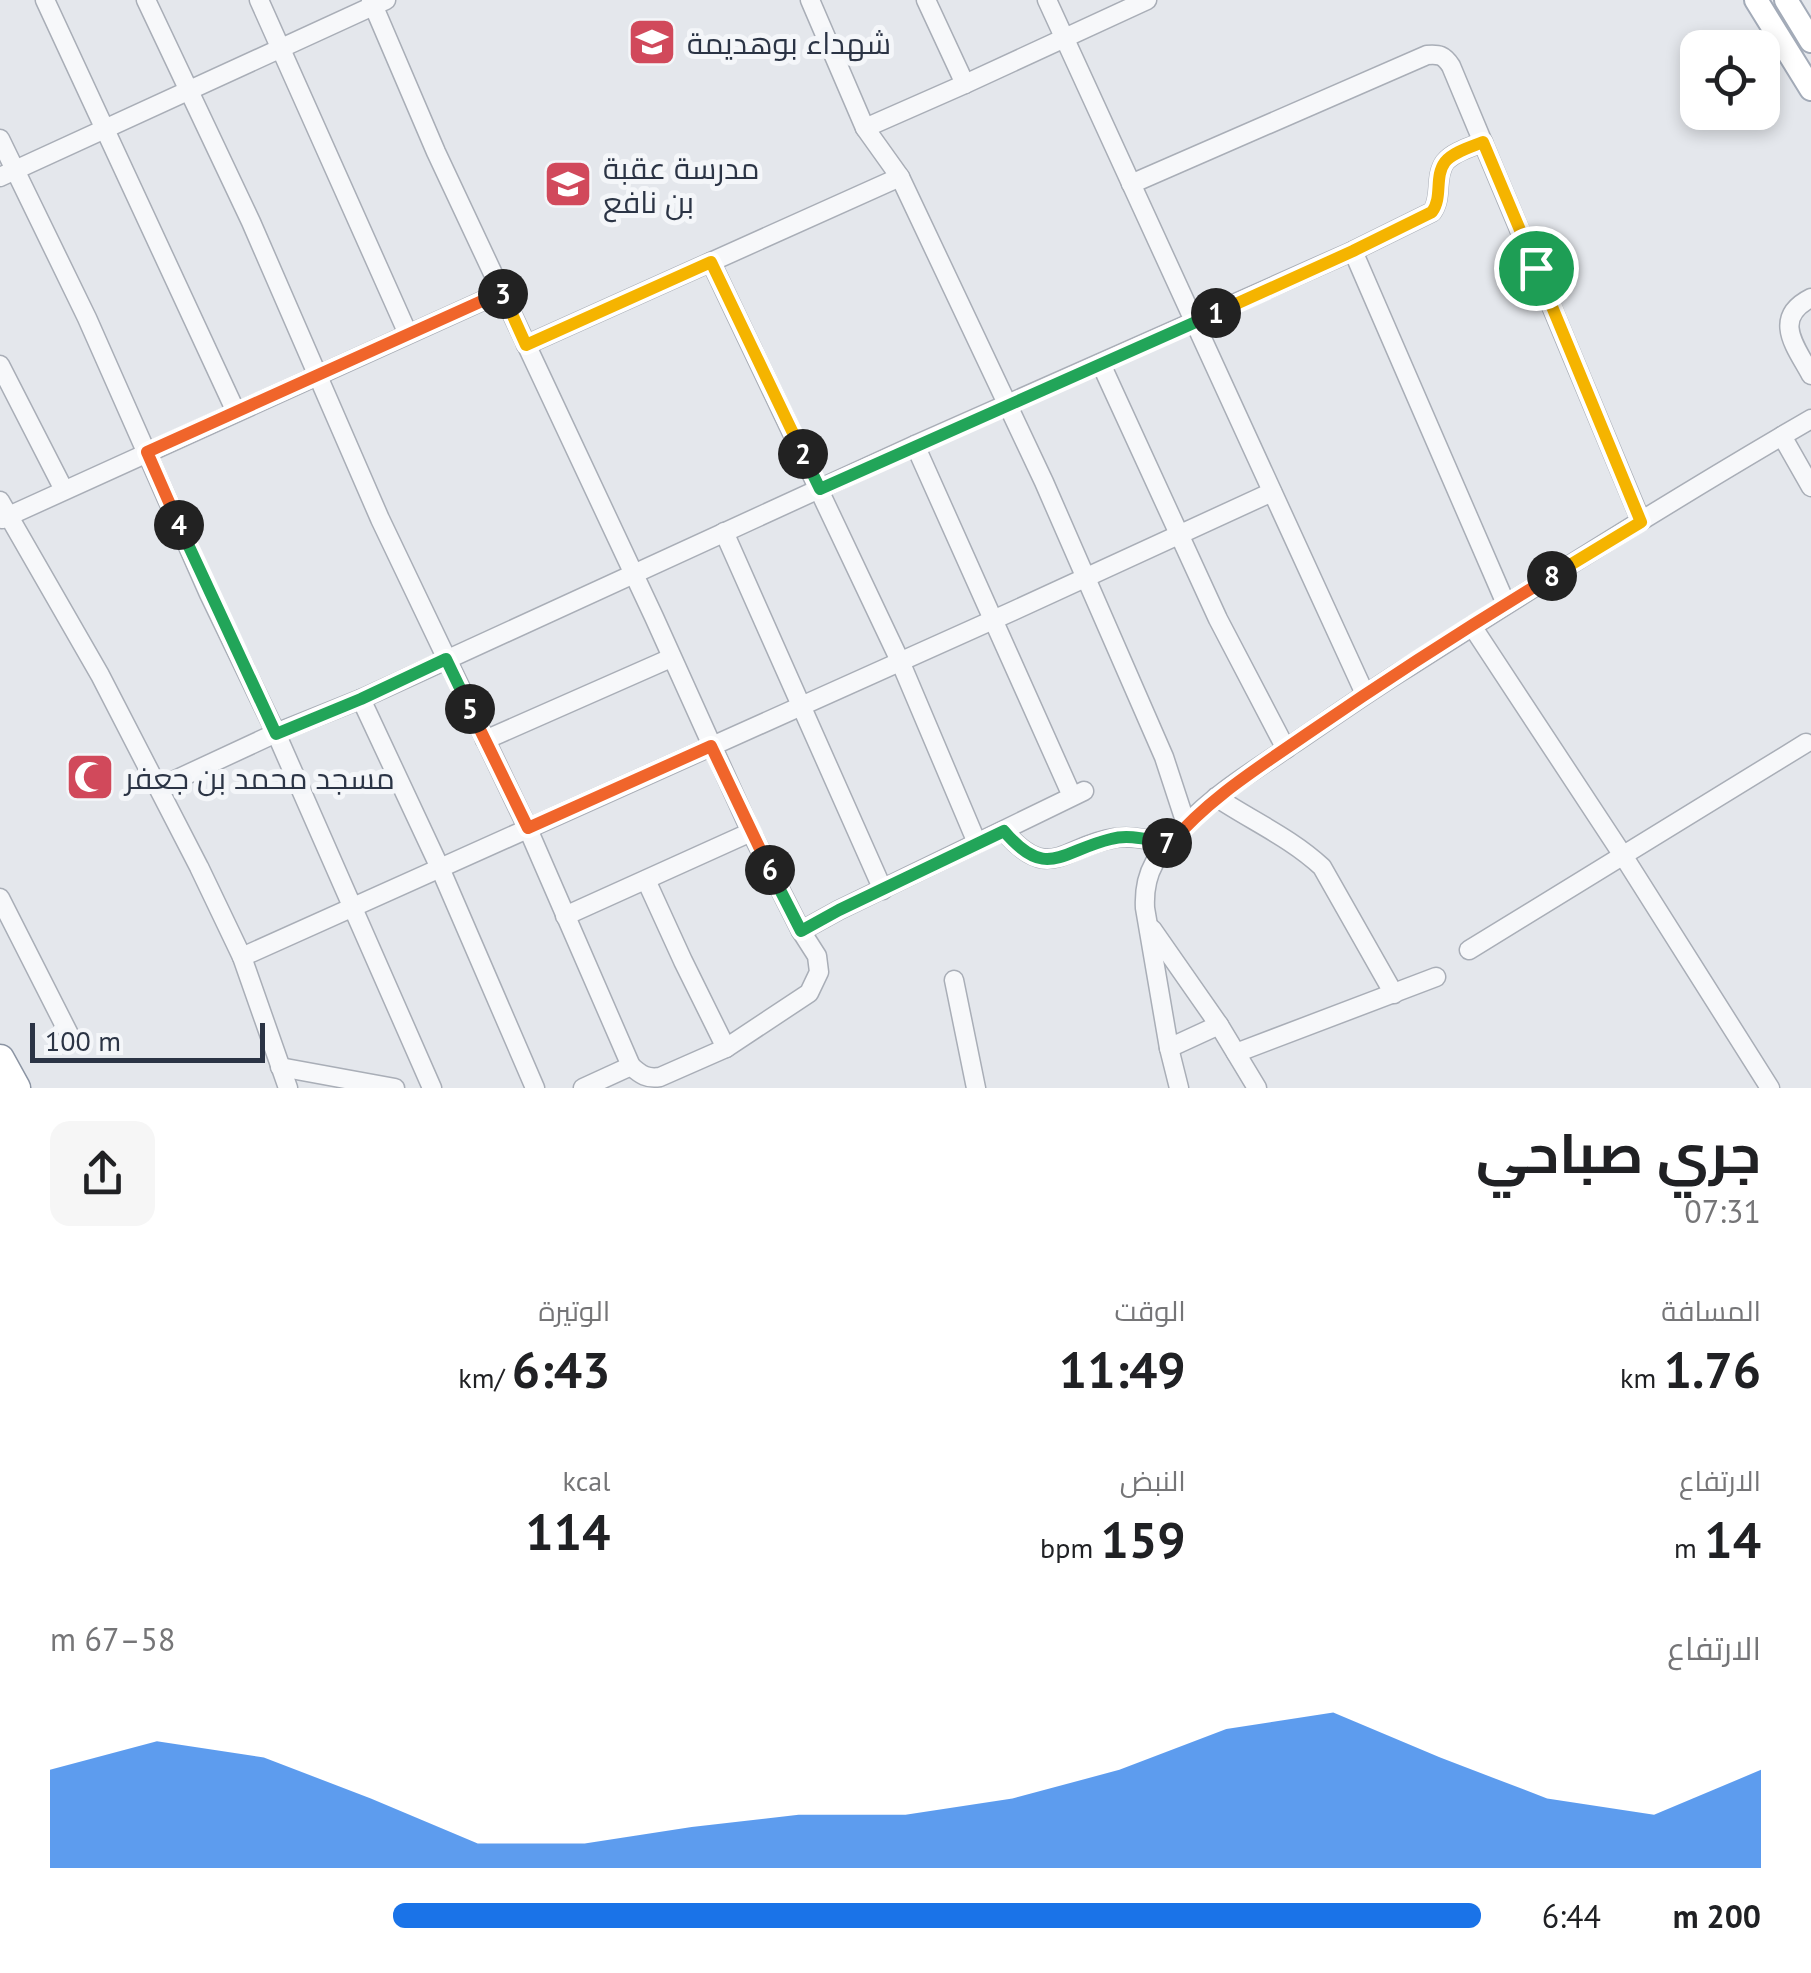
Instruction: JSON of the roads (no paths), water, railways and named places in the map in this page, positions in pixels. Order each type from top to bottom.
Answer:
[{"type":"highway","points":[[0,1059],[16,1088]]},
{"type":"main road","points":[[1756,0],[1811,89]]},
{"type":"main road","points":[[1786,0],[1811,41]]},
{"type":"street","points":[[45,0],[236,412]]},
{"type":"street","points":[[7,174],[103,128],[188,91],[282,48],[377,2],[436,152],[750,832],[817,956],[819,972],[809,994],[726,1048],[660,1077],[648,1078],[631,1066],[528,828],[446,659],[251,222],[188,91],[146,0]]},
{"type":"street","points":[[259,0],[408,334]]},
{"type":"street","points":[[810,0],[865,128],[900,177],[1008,404],[1164,757],[1186,824]]},
{"type":"street","points":[[926,0],[965,84]]},
{"type":"street","points":[[1048,0],[1365,694]]},
{"type":"street","points":[[865,128],[1147,0]]},
{"type":"street","points":[[1131,184],[1427,54],[1446,58],[1641,522]]},
{"type":"street","points":[[0,139],[7,174],[87,318],[432,1088]]},
{"type":"street","points":[[160,787],[1353,251],[1432,212],[1437,205],[1446,160],[1483,142]]},
{"type":"street","points":[[526,345],[900,177]]},
{"type":"street","points":[[1353,251],[1506,604]]},
{"type":"street","points":[[711,262],[900,661],[976,843]]},
{"type":"street","points":[[288,1088],[242,957],[160,787],[100,675],[3,512],[64,490],[502,292]]},
{"type":"street","points":[[1811,298],[1795,308],[1788,328],[1811,376]]},
{"type":"street","points":[[1101,364],[1218,619],[1286,749]]},
{"type":"street","points":[[0,365],[64,490]]},
{"type":"street","points":[[1179,1088],[1144,889],[1155,862],[1186,824],[1216,797],[1365,694],[1811,419]]},
{"type":"street","points":[[1782,436],[1811,487]]},
{"type":"street","points":[[801,931],[1078,794],[993,620],[915,445]]},
{"type":"street","points":[[242,957],[1272,492]]},
{"type":"street","points":[[724,532],[883,890]]},
{"type":"street","points":[[1472,626],[1624,856],[1770,1088]]},
{"type":"street","points":[[486,740],[671,658]]},
{"type":"street","points":[[361,699],[440,868],[535,1088]]},
{"type":"street","points":[[1469,950],[1806,743]]},
{"type":"street","points":[[1216,797],[1286,838],[1322,867],[1394,994]]},
{"type":"street","points":[[1004,831],[1017,847],[1035,858],[1050,860],[1113,838],[1170,844]]},
{"type":"street","points":[[564,916],[750,832]]},
{"type":"street","points":[[646,880],[726,1048]]},
{"type":"street","points":[[0,898],[73,1042]]},
{"type":"street","points":[[1149,924],[1257,1088]]},
{"type":"street","points":[[1236,1053],[1436,977]]},
{"type":"street","points":[[954,980],[976,1088]]},
{"type":"street","points":[[1169,1048],[1219,1025]]},
{"type":"street","points":[[584,1088],[631,1066]]},
{"type":"street","points":[[280,1067],[395,1088]]},
{"type":"place","name":"شهداء بوهديمة","points":[[652,42]]},
{"type":"place","name":"مدرسة عقبة بن نافع","points":[[568,184]]},
{"type":"place","name":"مسجد محمد بن جعفر","points":[[90,777]]}]
